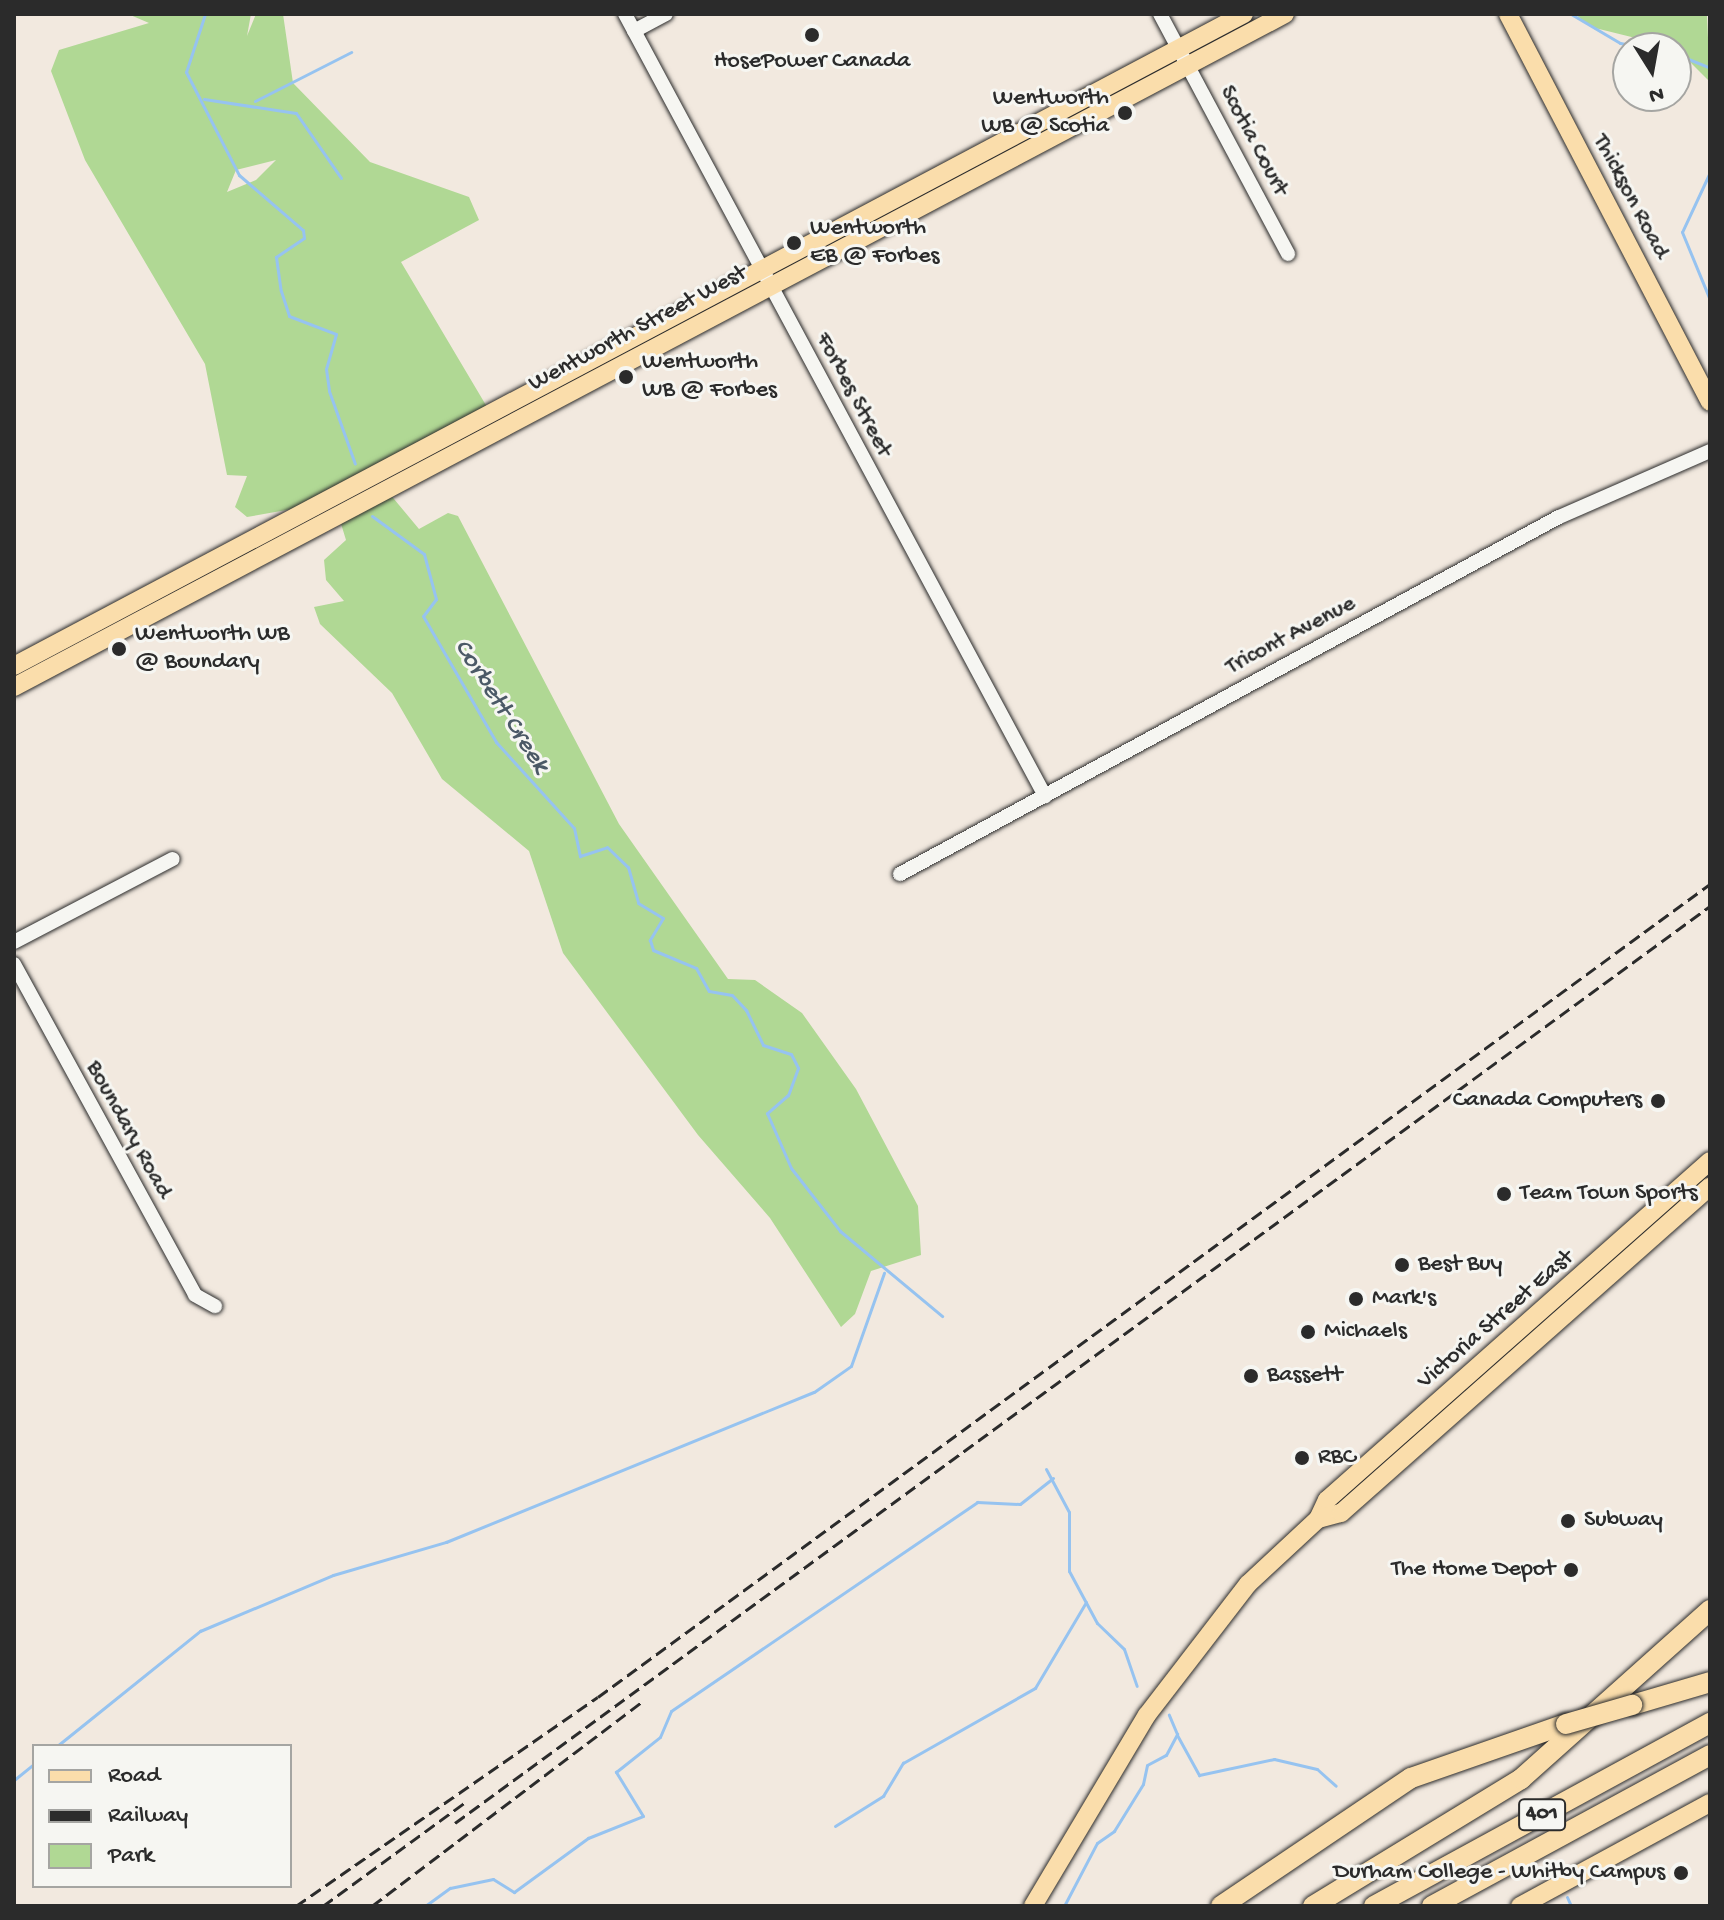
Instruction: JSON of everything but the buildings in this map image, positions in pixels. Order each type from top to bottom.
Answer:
[{"type":"highway","points":[[1313,1906],[1521,1779],[1710,1610]]},
{"type":"highway","points":[[1221,1906],[1399,1784],[1566,1724],[1710,1682]]},
{"type":"highway","name":"401","points":[[1374,1906],[1710,1723]]},
{"type":"highway","name":"401","points":[[1432,1906],[1710,1755]]},
{"type":"highway","points":[[1474,1885],[1710,1769]]},
{"type":"main road","name":"Wentworth Street West","points":[[14,687],[770,286],[1184,57],[1244,14]]},
{"type":"main road","name":"Wentworth Street West","points":[[14,666],[761,269],[1184,57],[1285,14]]},
{"type":"main road","name":"Thickson Road","points":[[1508,14],[1710,402]]},
{"type":"main road","name":"Victoria Street East","points":[[1033,1906],[1147,1715],[1232,1602],[1318,1519],[1327,1500],[1710,1161]]},
{"type":"main road","name":"Victoria Street East","points":[[1318,1519],[1341,1513],[1710,1186]]},
{"type":"main road","points":[[1520,1906],[1710,1803]]},
{"type":"street","name":"Forbes Street","points":[[625,14],[1045,796]]},
{"type":"street","points":[[634,31],[666,14]]},
{"type":"street","name":"Scotia Court","points":[[1160,14],[1288,254]]},
{"type":"street","name":"Tricont Avenue","points":[[900,874],[1559,517],[1710,451]]},
{"type":"street","points":[[14,942],[173,859]]},
{"type":"street","name":"Boundary Road","points":[[14,964],[195,1295],[215,1306]]},
{"type":"green space","points":[[128,14],[251,14],[247,36],[256,14],[283,14],[293,83],[370,162],[469,197],[479,220],[401,262],[490,412],[374,475],[419,529],[448,513],[458,516],[619,824],[728,979],[755,980],[802,1013],[856,1089],[918,1206],[921,1255],[871,1271],[855,1314],[841,1327],[770,1218],[698,1135],[563,953],[529,851],[442,779],[392,693],[320,624],[314,607],[344,601],[326,580],[324,560],[346,540],[338,514],[326,503],[247,517],[235,507],[247,476],[227,475],[205,364],[85,160],[51,71],[59,50],[149,23]],"holes":[[[276,160],[256,180],[227,192],[236,170]]]},
{"type":"green space","points":[[1575,14],[1707,16],[1710,82],[1692,64],[1692,32],[1612,32],[1591,27]]},
{"type":"waterway","name":"Corbett Creek","points":[[205,14],[186,72],[239,175],[303,230],[304,238],[276,257],[281,291],[289,316],[336,334],[326,369],[329,391],[355,464]]},
{"type":"waterway","points":[[1571,14],[1612,38]]},
{"type":"waterway","points":[[255,101],[351,52]]},
{"type":"waterway","points":[[1692,61],[1710,68]]},
{"type":"waterway","points":[[204,99],[296,113],[341,178]]},
{"type":"waterway","points":[[1710,172],[1682,232],[1710,300]]},
{"type":"waterway","name":"Corbett Creek","points":[[372,516],[424,554],[436,599],[423,616],[496,742],[574,828],[580,856],[607,847],[628,867],[638,903],[663,918],[650,940],[653,950],[696,968],[709,991],[732,995],[746,1010],[763,1045],[791,1054],[798,1068],[788,1095],[767,1113],[791,1168],[840,1231],[942,1316]]},
{"type":"waterway","points":[[59,1744],[200,1631],[333,1575],[446,1542],[814,1392],[851,1366],[884,1273]]},
{"type":"waterway","name":"Corbett Creek","points":[[1046,1469],[1069,1512],[1069,1571],[1097,1623],[1124,1649],[1137,1686]]},
{"type":"waterway","points":[[425,1906],[450,1888],[493,1879],[514,1892],[588,1838],[643,1816],[616,1772],[660,1737],[671,1711],[977,1502],[1020,1504],[1053,1478]]},
{"type":"waterway","points":[[835,1826],[883,1796],[903,1763],[1035,1688],[1086,1602]]},
{"type":"waterway","name":"Corbett Creek","points":[[1064,1906],[1097,1843],[1114,1831],[1143,1784],[1147,1765],[1166,1755],[1177,1734],[1169,1715]]},
{"type":"waterway","points":[[1177,1735],[1199,1775],[1274,1759],[1317,1769],[1336,1786]]},
{"type":"waterway","points":[[14,1780],[32,1766]]},
{"type":"waterway","points":[[1567,1897],[1571,1906]]},
{"type":"railway","points":[[296,1906],[598,1697],[1710,884]]},
{"type":"railway","points":[[455,1823],[1710,906]]},
{"type":"railway","points":[[372,1906],[643,1701]]},
{"type":"railway","points":[[323,1906],[464,1803]]},
{"type":"place","name":"HosePower Canada","points":[[812,35]]},
{"type":"place","name":"Wentworth WB @ Scotia","points":[[1125,113]]},
{"type":"place","name":"Wentworth EB @ Forbes","points":[[794,243]]},
{"type":"place","name":"Wentworth WB @ Forbes","points":[[626,377]]},
{"type":"place","name":"Wentworth WB @ Boundary","points":[[119,649]]},
{"type":"place","name":"Canada Computers","points":[[1658,1101]]},
{"type":"place","name":"Team Town Sports","points":[[1504,1194]]},
{"type":"place","name":"Best Buy","points":[[1402,1265]]},
{"type":"place","name":"Mark's","points":[[1356,1299]]},
{"type":"place","name":"Michaels","points":[[1308,1332]]},
{"type":"place","name":"Bassett","points":[[1251,1376]]},
{"type":"place","name":"RBC","points":[[1302,1458]]},
{"type":"place","name":"Subway","points":[[1568,1521]]},
{"type":"place","name":"The Home Depot","points":[[1571,1570]]},
{"type":"place","name":"Durham College - Whitby Campus","points":[[1681,1873]]}]
